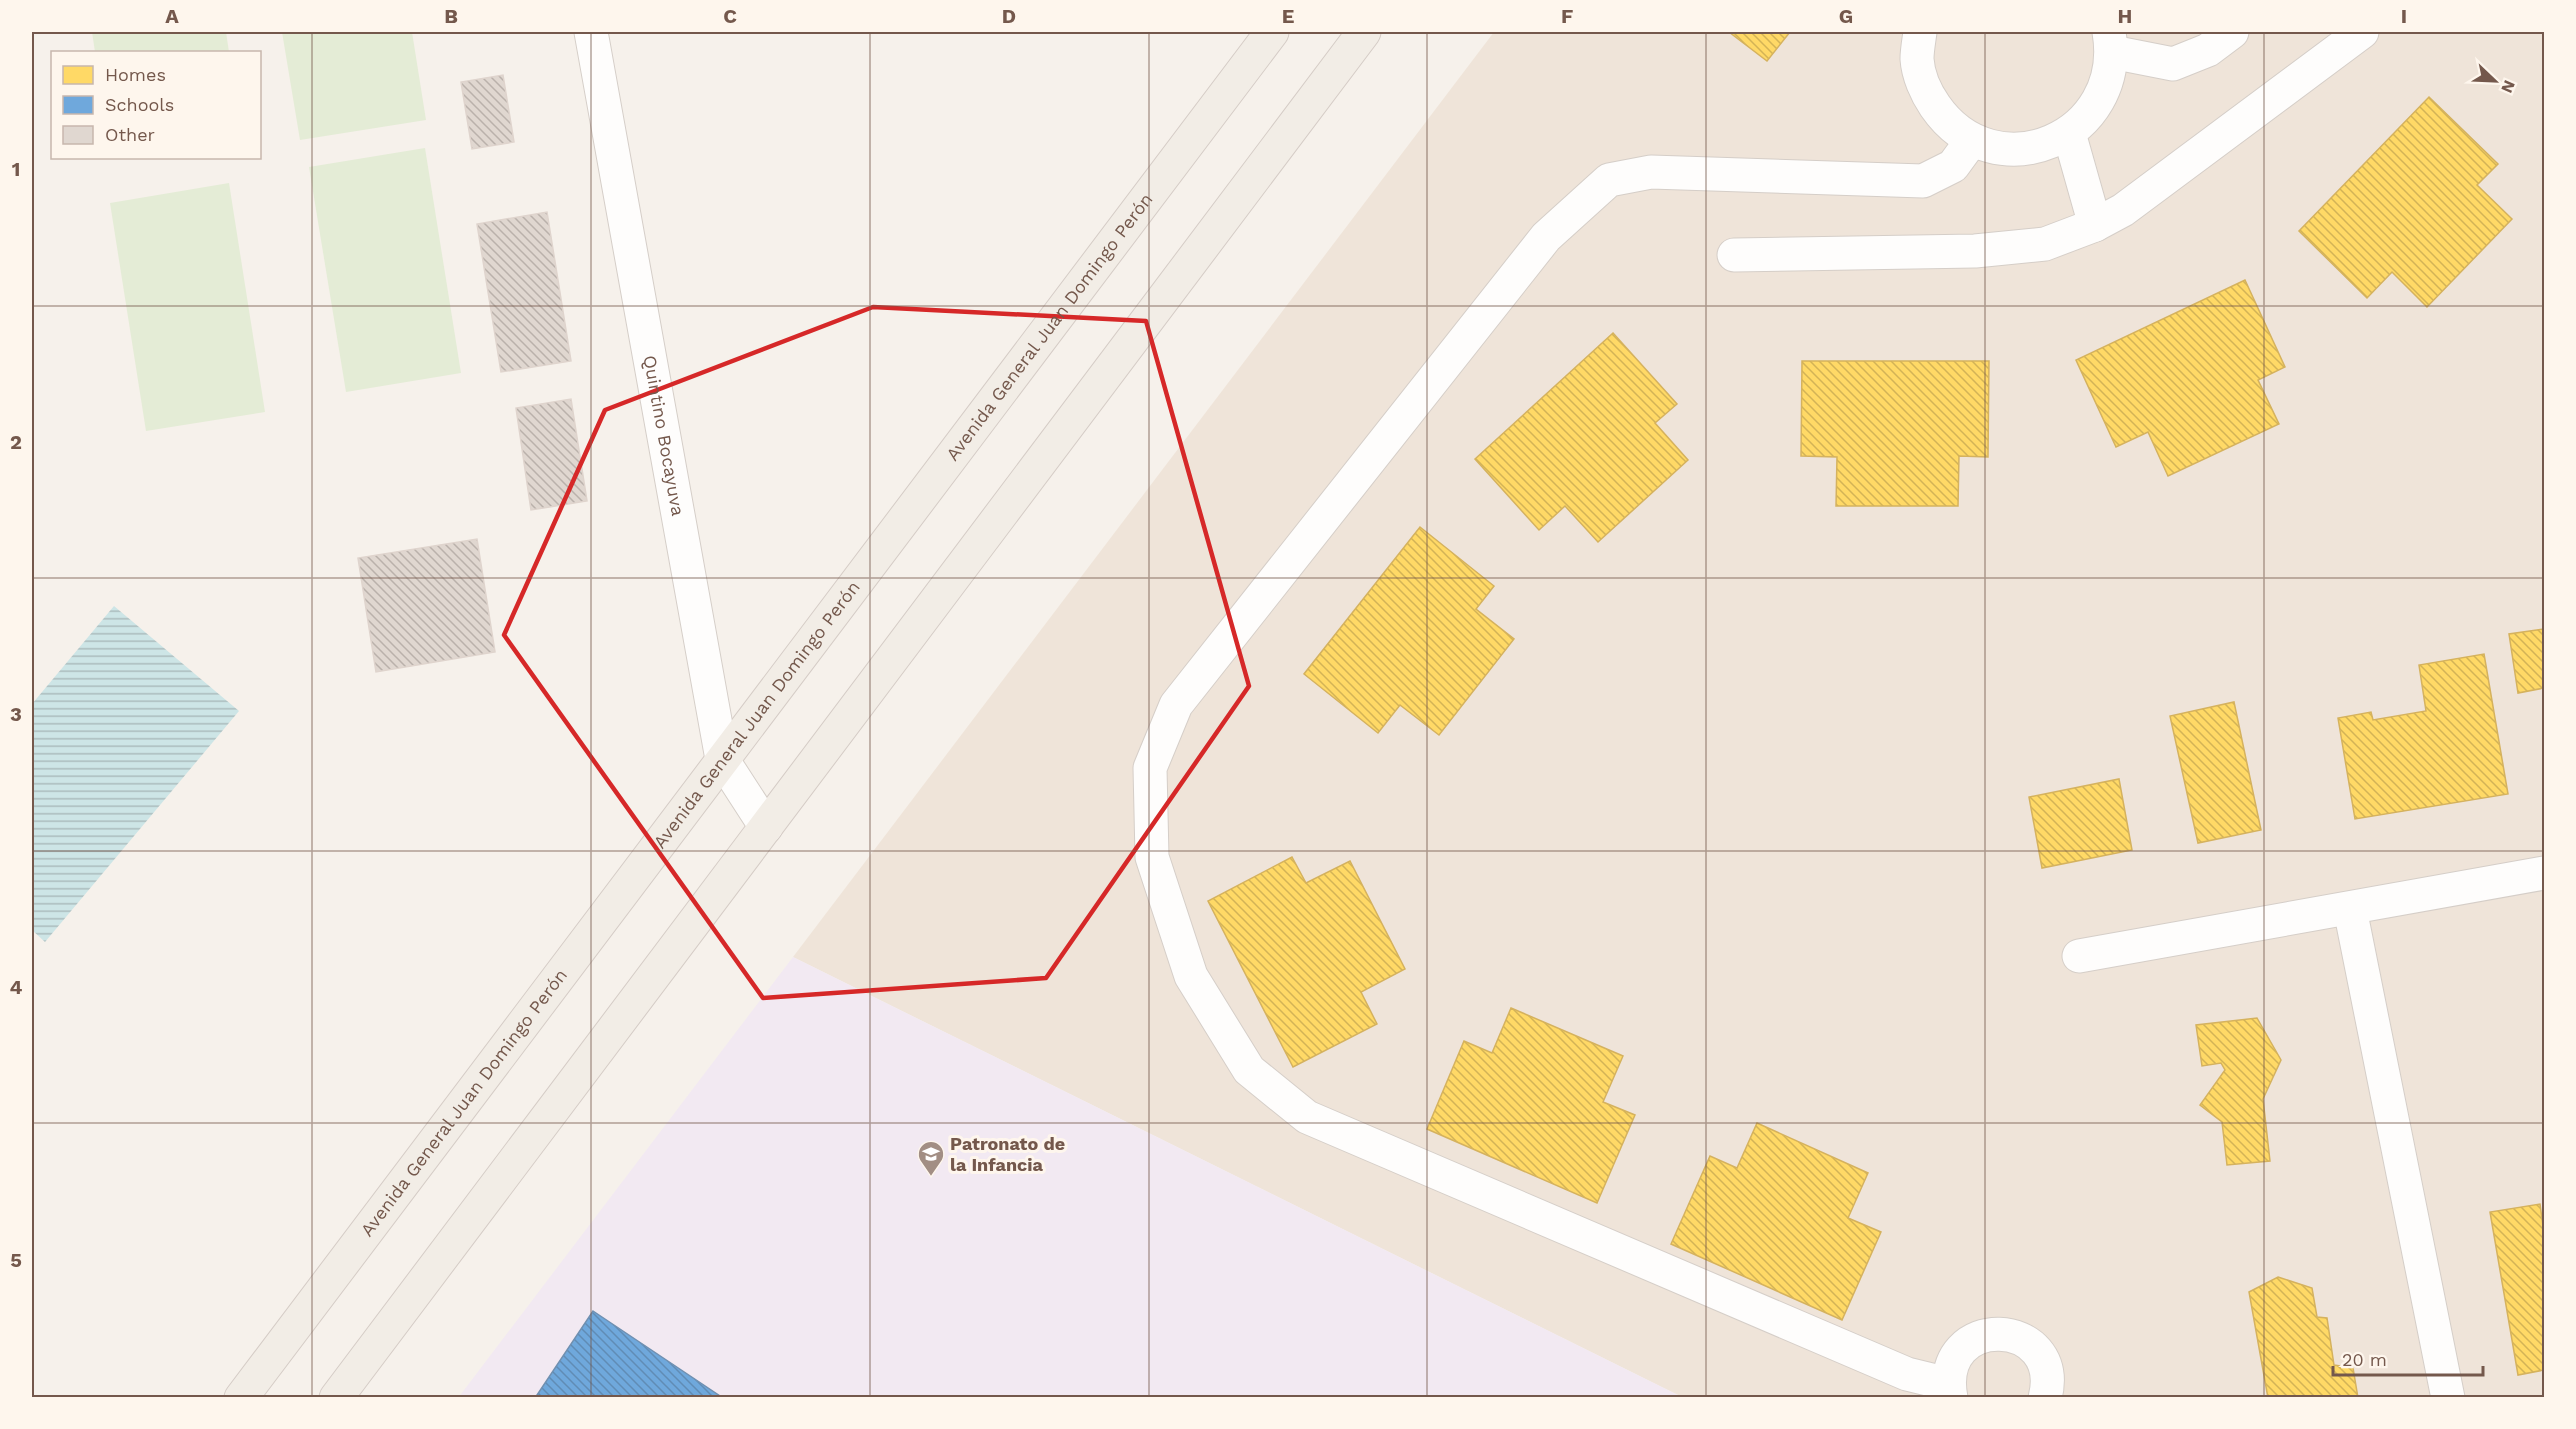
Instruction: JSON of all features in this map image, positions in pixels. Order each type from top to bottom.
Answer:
[{"type":"main road","name":"Avenida General Juan Domingo Perón","points":[[241,1398],[1272,32]]},
{"type":"main road","points":[[336,1398],[1364,32]]},
{"type":"street","name":"Quintino Bocayuva","points":[[591,32],[722,759],[765,827]]},
{"type":"street","points":[[1920,32],[1917,60],[1926,93],[1945,120],[1972,140],[2004,149],[2038,147],[2069,133],[2093,110],[2108,82],[2111,42],[2173,64],[2208,50],[2232,32]]},
{"type":"street","points":[[1734,255],[1975,251],[2045,244],[2095,225],[2123,210],[2362,32]]},
{"type":"street","points":[[2069,133],[2095,225]]},
{"type":"street","points":[[1972,140],[1953,166],[1923,181],[1651,172],[1608,180],[1546,237],[1176,705],[1150,768],[1152,857],[1191,976],[1249,1070],[1306,1117],[1949,1391],[1951,1368],[1958,1354],[1969,1342],[1983,1335],[1999,1333],[2015,1336],[2029,1343],[2039,1355],[2047,1377],[2045,1398]]},
{"type":"street","points":[[2079,956],[2544,873]]},
{"type":"street","points":[[2350,909],[2448,1398]]},
{"type":"highlighted area","points":[[873,307],[1146,321],[1249,686],[1046,978],[763,998],[504,635],[605,410]]},
{"type":"shaded area","points":[[1494,32],[2544,32],[2544,1397],[1682,1397],[793,957]]},
{"type":"shaded area","name":"Patronato de la Infancia","points":[[793,957],[1682,1397],[458,1398]]},
{"type":"green space","points":[[92,32],[226,32],[229,51],[95,51]]},
{"type":"green space","points":[[282,32],[412,32],[426,120],[300,140]]},
{"type":"green space","points":[[425,148],[461,373],[346,392],[309,167]]},
{"type":"green space","points":[[229,183],[265,412],[146,431],[110,203]]},
{"type":"water","points":[[114,606],[239,711],[45,942],[32,930],[32,704]]},
{"type":"building: Homes","points":[[1729,32],[1790,32],[1767,61]]},
{"type":"building: Homes","points":[[2429,97],[2498,164],[2477,185],[2512,219],[2427,307],[2392,272],[2367,298],[2299,231]]},
{"type":"building: Homes","points":[[2245,280],[2285,367],[2258,380],[2279,424],[2168,476],[2148,432],[2116,447],[2076,360]]},
{"type":"building: Homes","points":[[1613,333],[1677,404],[1655,423],[1688,460],[1598,542],[1565,506],[1539,530],[1475,459]]},
{"type":"building: Homes","points":[[1802,361],[1989,361],[1988,457],[1959,456],[1958,506],[1836,506],[1837,457],[1801,456]]},
{"type":"building: Homes","points":[[1420,527],[1494,586],[1476,609],[1514,639],[1439,735],[1400,705],[1378,733],[1304,674]]},
{"type":"building: Homes","points":[[2544,629],[2544,688],[2518,693],[2509,634]]},
{"type":"building: Homes","points":[[2484,654],[2508,794],[2355,819],[2338,718],[2371,712],[2373,720],[2426,711],[2419,665]]},
{"type":"building: Homes","points":[[2234,702],[2261,830],[2198,843],[2170,716]]},
{"type":"building: Homes","points":[[2119,779],[2132,850],[2042,868],[2029,797]]},
{"type":"building: Homes","points":[[1292,857],[1306,883],[1350,861],[1405,969],[1361,992],[1377,1024],[1293,1067],[1208,901]]},
{"type":"building: Homes","points":[[1511,1008],[1623,1056],[1603,1102],[1635,1115],[1597,1203],[1427,1129],[1464,1041],[1492,1053]]},
{"type":"building: Homes","points":[[2257,1018],[2281,1060],[2263,1099],[2270,1161],[2227,1165],[2222,1122],[2200,1105],[2225,1070],[2221,1063],[2202,1066],[2196,1025]]},
{"type":"building: Homes","points":[[1757,1123],[1868,1173],[1848,1218],[1881,1232],[1842,1320],[1671,1244],[1710,1156],[1737,1168]]},
{"type":"building: Homes","points":[[2540,1204],[2544,1233],[2544,1370],[2518,1375],[2490,1212]]},
{"type":"building: Homes","points":[[2278,1277],[2312,1288],[2317,1317],[2327,1318],[2334,1365],[2353,1368],[2358,1398],[2268,1398],[2249,1292]]},
{"type":"building: Schools","points":[[593,1311],[723,1398],[535,1398]]},
{"type":"building: Other","points":[[503,75],[514,142],[472,149],[461,82]]},
{"type":"building: Other","points":[[547,212],[571,361],[501,372],[477,224]]},
{"type":"building: Other","points":[[571,399],[587,501],[531,510],[516,408]]},
{"type":"building: Other","points":[[477,539],[495,652],[376,672],[358,558]]},
{"type":"place","name":"Patronato de la Infancia","points":[[931,1177]]}]
